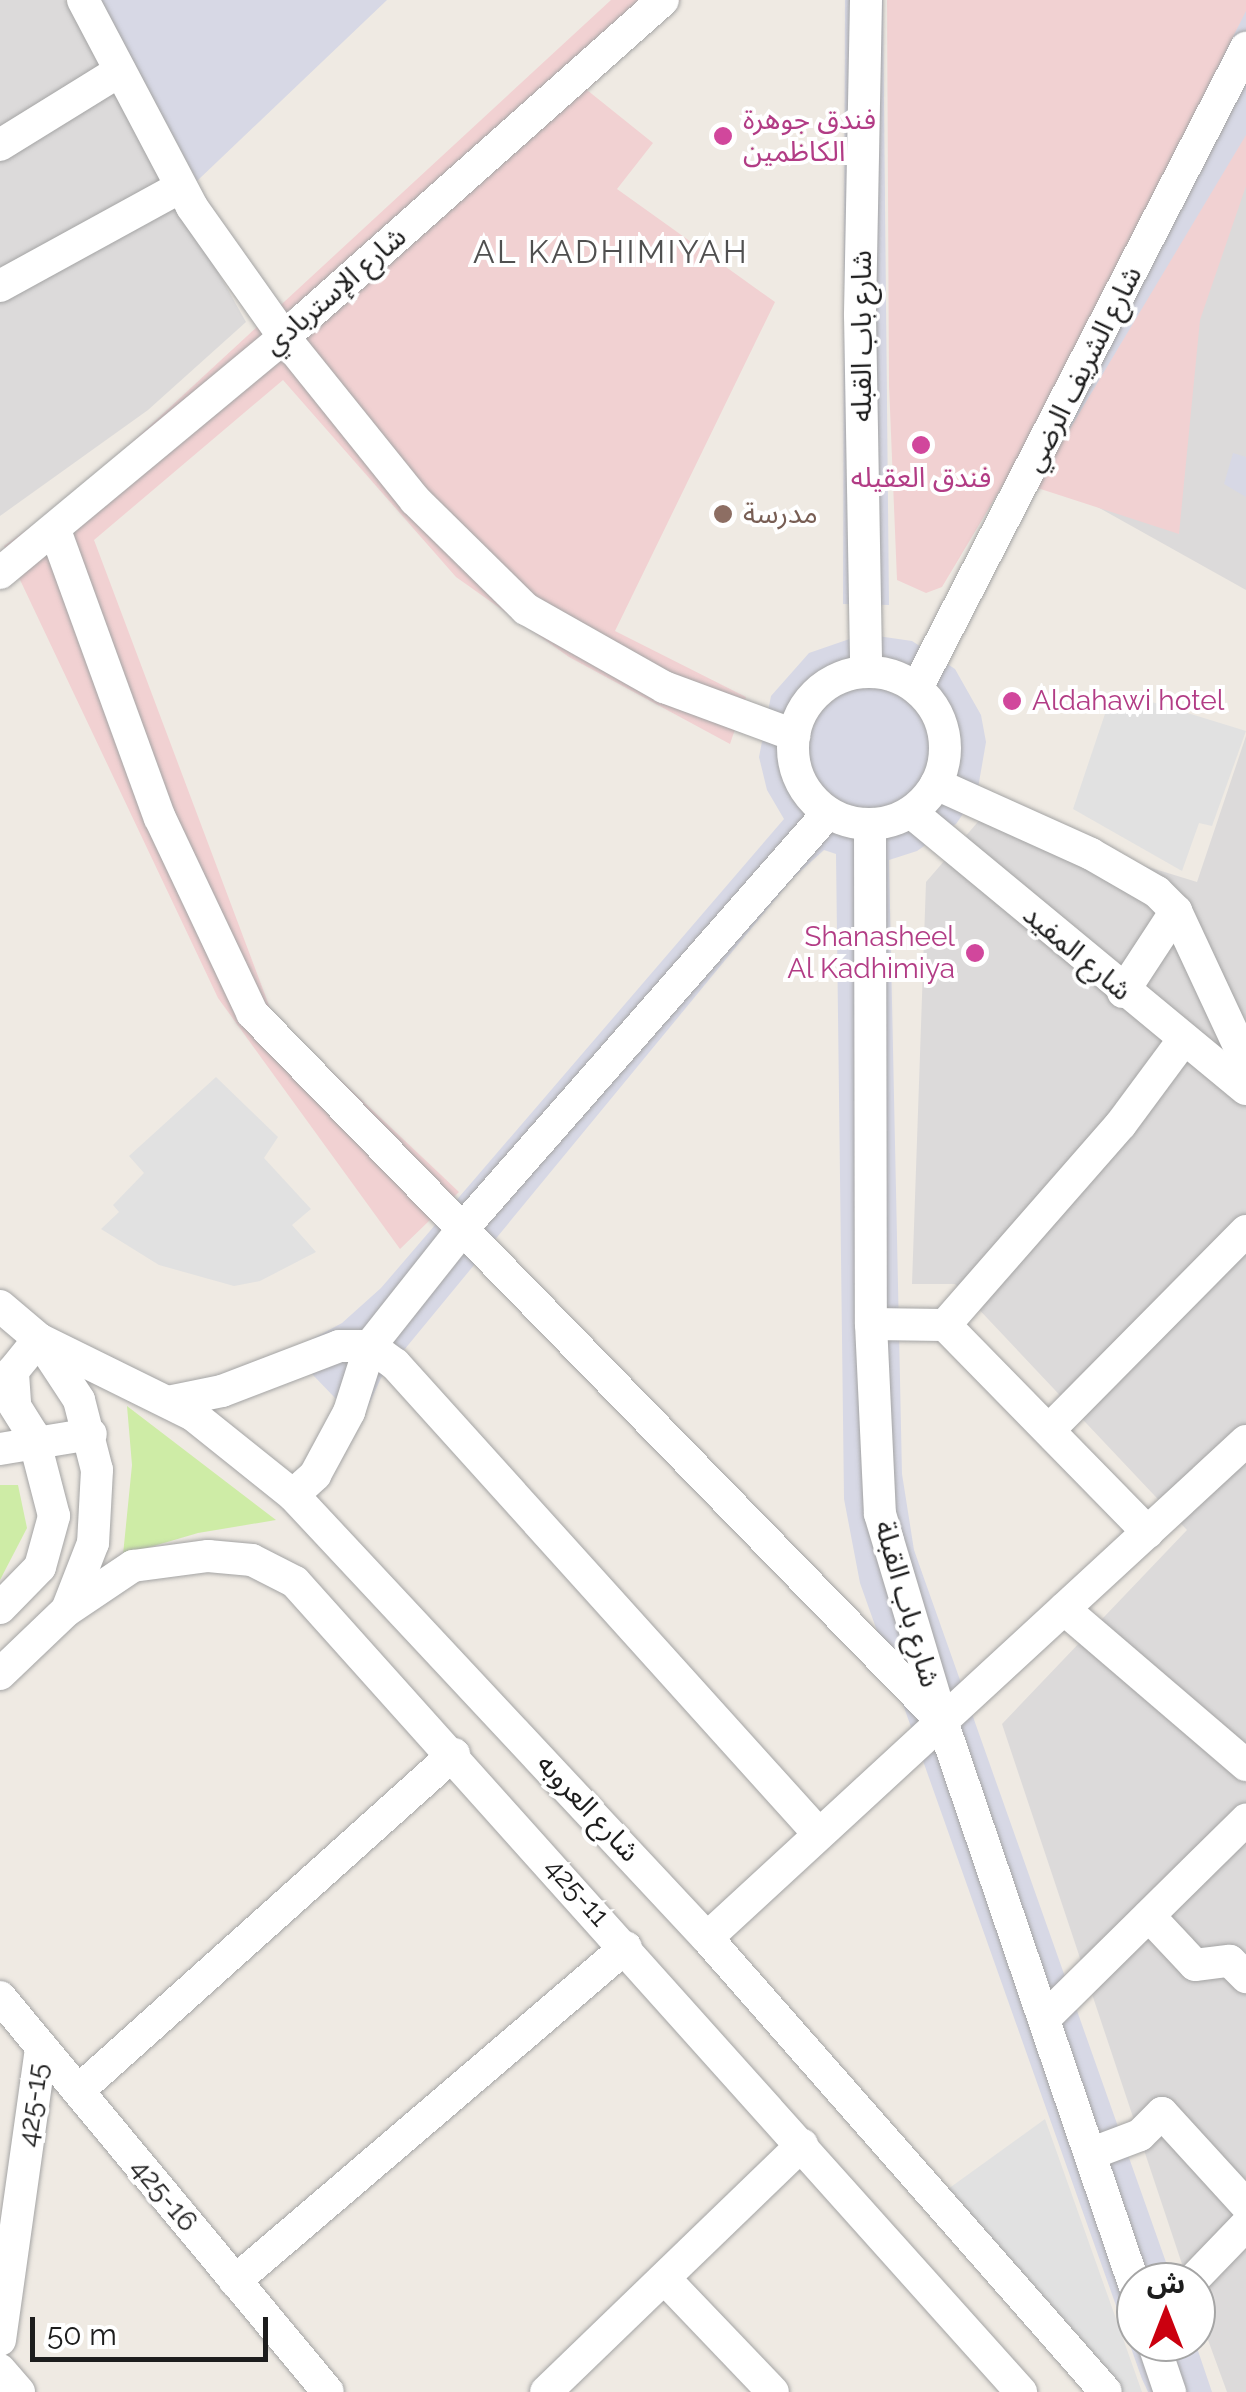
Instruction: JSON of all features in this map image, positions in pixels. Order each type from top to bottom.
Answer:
[{"type":"street","points":[[83,0],[182,187],[284,337],[414,500],[526,609],[664,687],[794,735]]},
{"type":"street","name":"شارع الإستربادي","points":[[0,574],[56,533],[284,337],[663,0]]},
{"type":"street","name":"شارع باب القبله","points":[[866,0],[860,315],[866,672]]},
{"type":"street","name":"شارع الشريف الرضي","points":[[917,688],[1246,48]]},
{"type":"street","points":[[0,146],[120,71]]},
{"type":"street","points":[[0,286],[182,187]]},
{"type":"street","points":[[56,533],[160,818],[252,1013],[464,1226],[942,1721]]},
{"type":"street","points":[[866,672],[917,688],[944,729],[946,753],[936,784],[912,813],[870,825],[828,813],[799,779],[794,735],[819,691],[866,672]]},
{"type":"street","points":[[936,784],[1115,866],[1176,912],[1246,1061]]},
{"type":"street","points":[[293,1495],[314,1475],[349,1412],[370,1346],[464,1226],[828,813]]},
{"type":"street","name":"شارع المفيد","points":[[912,813],[1123,992],[1246,1090]]},
{"type":"street","name":"شارع باب القبلة","points":[[870,825],[871,1324],[880,1514],[942,1721],[1127,2262]]},
{"type":"street","points":[[1123,992],[1176,912]]},
{"type":"street","points":[[945,1325],[1121,1124],[1184,1039]]},
{"type":"street","points":[[1049,1430],[1246,1231]]},
{"type":"street","points":[[0,1352],[14,1336],[18,1321]]},
{"type":"street","points":[[0,1608],[40,1568],[54,1516],[37,1447],[8,1393],[18,1321]]},
{"type":"street","name":"شارع العروبه","points":[[18,1321],[168,1402],[232,1442],[293,1495],[707,1938],[1106,2392]]},
{"type":"street","name":"425-11","points":[[18,1321],[79,1400],[91,1434],[98,1507],[93,1543],[66,1611]]},
{"type":"street","points":[[871,1324],[945,1325],[1148,1532]]},
{"type":"street","points":[[168,1402],[222,1391],[339,1346],[370,1346],[395,1364],[818,1834]]},
{"type":"street","points":[[0,1449],[37,1447],[91,1434]]},
{"type":"street","points":[[707,1938],[1148,1532],[1240,1456]]},
{"type":"street","name":"425-11","points":[[0,1674],[66,1611],[133,1566],[192,1557],[252,1560],[295,1582],[337,1622],[802,2145],[1003,2386]]},
{"type":"street","points":[[1064,1609],[1246,1766]]},
{"type":"street","points":[[78,2091],[454,1754]]},
{"type":"street","points":[[1044,2019],[1246,1820]]},
{"type":"street","points":[[1149,1916],[1195,1964],[1230,1961],[1246,1977]]},
{"type":"street","points":[[236,2280],[626,1947]]},
{"type":"street","name":"425-16","points":[[0,1996],[328,2392]]},
{"type":"street","name":"425-15","points":[[0,2340],[41,2048]]},
{"type":"street","points":[[1090,2154],[1140,2135],[1162,2113],[1246,2206]]},
{"type":"street","points":[[550,2390],[802,2145]]},
{"type":"street","points":[[1211,2262],[1246,2224]]},
{"type":"street","points":[[666,2279],[773,2392]]},
{"type":"street","points":[[1160,2362],[1170,2392]]},
{"type":"street","points":[[0,2370],[18,2392]]},
{"type":"shaded area","points":[[0,0],[65,0],[246,322],[148,410],[0,516]]},
{"type":"shaded area","points":[[101,0],[387,0],[197,181]]},
{"type":"shaded area","points":[[611,0],[681,0],[587,90],[653,143],[617,189],[775,302],[615,631],[746,697],[730,744],[569,657],[456,577],[283,380],[94,540],[273,1016],[459,1192],[400,1249],[218,998],[4,546],[75,495]]},
{"type":"shaded area","points":[[845,0],[883,0],[889,605],[843,604]]},
{"type":"shaded area","points":[[887,0],[1246,0],[1246,186],[1200,320],[1179,534],[1007,478],[942,587],[926,593],[897,580],[889,385]]},
{"type":"shaded area","points":[[1246,11],[1246,135],[1035,487],[937,626]]},
{"type":"shaded area","points":[[1246,149],[1246,590],[1069,491]]},
{"type":"shaded area","points":[[1233,453],[1246,457],[1246,497],[1224,484]]},
{"type":"shaded area","points":[[864,634],[912,641],[955,669],[981,715],[986,742],[977,794],[956,824],[917,851],[889,860],[902,1474],[914,1550],[1166,2262],[1116,2262],[1116,2306],[860,1583],[844,1499],[836,854],[824,850],[792,879],[381,1378],[360,1424],[290,1351],[342,1323],[381,1288],[784,819],[767,790],[759,757],[771,696],[809,653]]},
{"type":"shaded area","points":[[1113,690],[1246,731],[1212,826],[1199,823],[1182,871],[1073,809]]},
{"type":"shaded area","points":[[1246,736],[1246,2392],[1227,2392],[1216,2362],[1216,2262],[1181,2262],[1002,1724],[1187,1530],[955,1284],[912,1284],[926,882],[983,816],[1197,882]]},
{"type":"shaded area","points":[[216,1077],[278,1137],[264,1158],[311,1209],[292,1225],[316,1252],[260,1281],[234,1286],[159,1265],[101,1229],[119,1212],[113,1205],[144,1173],[129,1156]]},
{"type":"shaded area","points":[[1045,2119],[1116,2319],[1116,2362],[1131,2362],[1142,2392],[1120,2392],[948,2189]]},
{"type":"shaded area","points":[[1136,2362],[1202,2362],[1212,2392],[1148,2392]]},
{"type":"green space","points":[[127,1406],[276,1520],[198,1533],[123,1555],[132,1465]]},
{"type":"green space","points":[[0,1485],[18,1485],[27,1528],[0,1580]]},
{"type":"place","name":"فندق جوهرة الكاظمين","points":[[723,136]]},
{"type":"place","name":"فندق العقيله","points":[[921,445]]},
{"type":"place","name":"مدرسة","points":[[723,514]]},
{"type":"place","name":"Aldahawi hotel","points":[[1012,701]]},
{"type":"place","name":"Shanasheel Al Kadhimiya","points":[[975,953]]},
{"type":"district","name":"AL KADHIMIYAH","points":[[611,252]]}]
